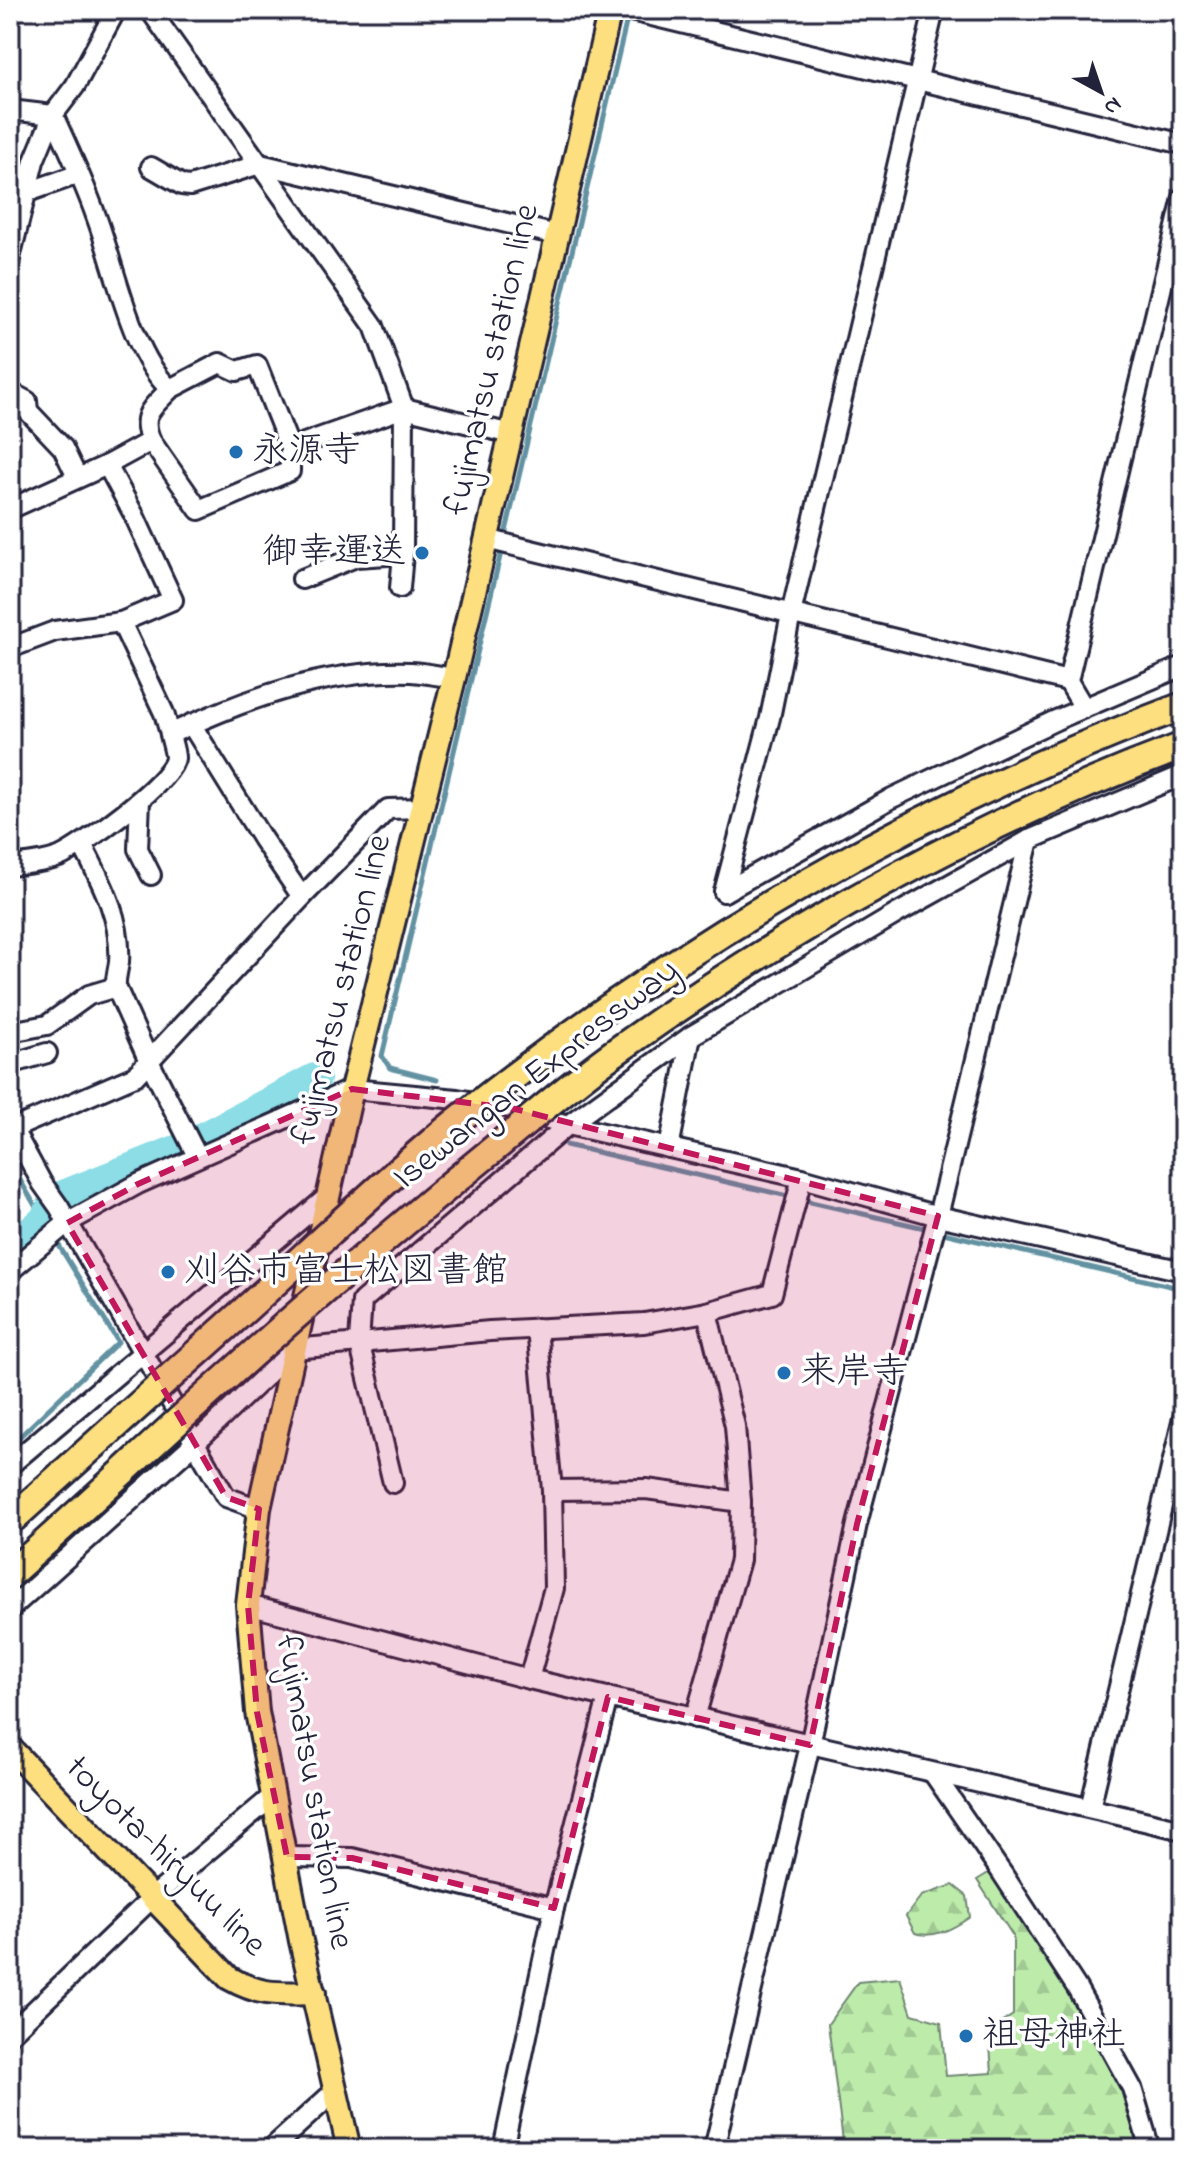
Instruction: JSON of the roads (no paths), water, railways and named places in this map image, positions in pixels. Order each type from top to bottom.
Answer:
[{"type":"highway","name":"Isewangan Expressway","points":[[10,1521],[452,1125],[596,1018],[708,943],[807,883],[919,822],[1035,767],[1183,706]]},
{"type":"highway","name":"Isewangan Expressway","points":[[10,1574],[285,1324],[618,1049],[827,915],[940,854],[1052,801],[1183,746]]},
{"type":"main road","name":"fujimatsu station line","points":[[314,1993],[301,1941],[257,1712],[248,1605],[259,1509],[352,1089],[454,678],[496,542],[511,434],[610,10]]},
{"type":"main road","name":"toyota-hiryuu line","points":[[10,1748],[229,1978],[250,1991],[269,1995],[314,1993]]},
{"type":"main road","points":[[314,1993],[349,2149]]},
{"type":"street","points":[[10,258],[19,202],[53,115],[75,86],[116,10]]},
{"type":"street","points":[[150,10],[374,326],[404,408],[400,588]]},
{"type":"street","points":[[627,10],[1183,144]]},
{"type":"street","points":[[934,10],[791,614],[770,718],[724,892],[892,798],[1084,708],[1183,666]]},
{"type":"street","points":[[10,110],[53,115]]},
{"type":"street","points":[[53,115],[79,174],[139,337],[157,378],[170,389]]},
{"type":"street","points":[[151,167],[182,185],[190,186],[260,164],[557,235]]},
{"type":"street","points":[[19,202],[79,174]]},
{"type":"street","points":[[1084,708],[1068,681],[1183,198]]},
{"type":"street","points":[[220,363],[237,371],[257,365],[290,448],[290,471],[199,510],[151,441],[144,426],[146,415],[170,389],[220,363]]},
{"type":"street","points":[[10,392],[27,401],[28,411],[63,448],[77,477]]},
{"type":"street","points":[[290,448],[404,408],[511,434]]},
{"type":"street","points":[[10,509],[107,465],[151,441]]},
{"type":"street","points":[[10,648],[55,631],[121,622],[173,600],[107,465]]},
{"type":"street","points":[[496,542],[1068,681]]},
{"type":"street","points":[[302,579],[356,557],[403,554]]},
{"type":"street","points":[[10,866],[47,861],[82,844],[140,800],[172,768],[175,757],[164,713],[121,622]]},
{"type":"street","points":[[170,734],[281,690],[355,674],[412,672],[454,678]]},
{"type":"street","points":[[191,724],[302,897]]},
{"type":"street","points":[[393,1483],[359,1341],[362,1301],[568,1125],[691,1036],[898,913],[1029,840],[1183,775]]},
{"type":"street","points":[[140,800],[138,849],[151,875]]},
{"type":"street","points":[[259,1509],[226,1497],[11,1127],[135,1076],[388,809],[423,808]]},
{"type":"street","points":[[714,2149],[810,1745],[857,1524],[931,1242],[1029,840]]},
{"type":"street","points":[[82,844],[103,883],[115,916],[119,963],[116,987],[195,1154]]},
{"type":"street","points":[[10,1032],[47,1025],[89,995],[116,987]]},
{"type":"street","points":[[669,1148],[691,1036]]},
{"type":"street","points":[[10,1064],[47,1053]]},
{"type":"street","points":[[10,1271],[63,1215],[138,1184],[195,1154],[352,1089],[457,1099],[511,1108],[937,1217],[1183,1271]]},
{"type":"street","points":[[10,1609],[196,1442],[294,1349],[359,1341],[644,1323],[707,1312],[772,1294],[800,1182]]},
{"type":"street","points":[[10,1465],[326,1198]]},
{"type":"street","points":[[695,1718],[740,1560],[741,1502],[735,1426],[707,1312]]},
{"type":"street","points":[[529,1679],[554,1588],[552,1490],[537,1328]]},
{"type":"street","points":[[1090,1808],[1183,1418]]},
{"type":"street","points":[[552,1490],[646,1489],[741,1502]]},
{"type":"street","points":[[248,1605],[529,1679],[1183,1830]]},
{"type":"street","points":[[503,2149],[554,1908],[608,1697]]},
{"type":"street","points":[[933,1773],[1077,1988],[1132,2088],[1150,2149]]},
{"type":"street","points":[[10,2034],[153,1897],[274,1795]]},
{"type":"street","points":[[287,1857],[352,1858],[554,1908]]},
{"type":"street","points":[[271,2149],[335,2091]]},
{"type":"waterway","points":[[437,1080],[390,1068],[382,1056],[627,19]]},
{"type":"waterway","points":[[10,1251],[44,1221],[58,1198],[186,1147],[315,1079]]},
{"type":"waterway","points":[[566,1145],[792,1197]]},
{"type":"waterway","points":[[10,1163],[50,1231]]},
{"type":"waterway","points":[[802,1200],[929,1229]]},
{"type":"waterway","points":[[939,1232],[1183,1289]]},
{"type":"waterway","points":[[10,1446],[118,1342],[55,1239]]},
{"type":"place","name":"永源寺","points":[[236,452]]},
{"type":"place","name":"御幸運送","points":[[422,553]]},
{"type":"place","name":"刈谷市富士松図書館","points":[[168,1272]]},
{"type":"place","name":"来岸寺","points":[[784,1373]]},
{"type":"place","name":"祖母神社","points":[[966,2036]]}]
